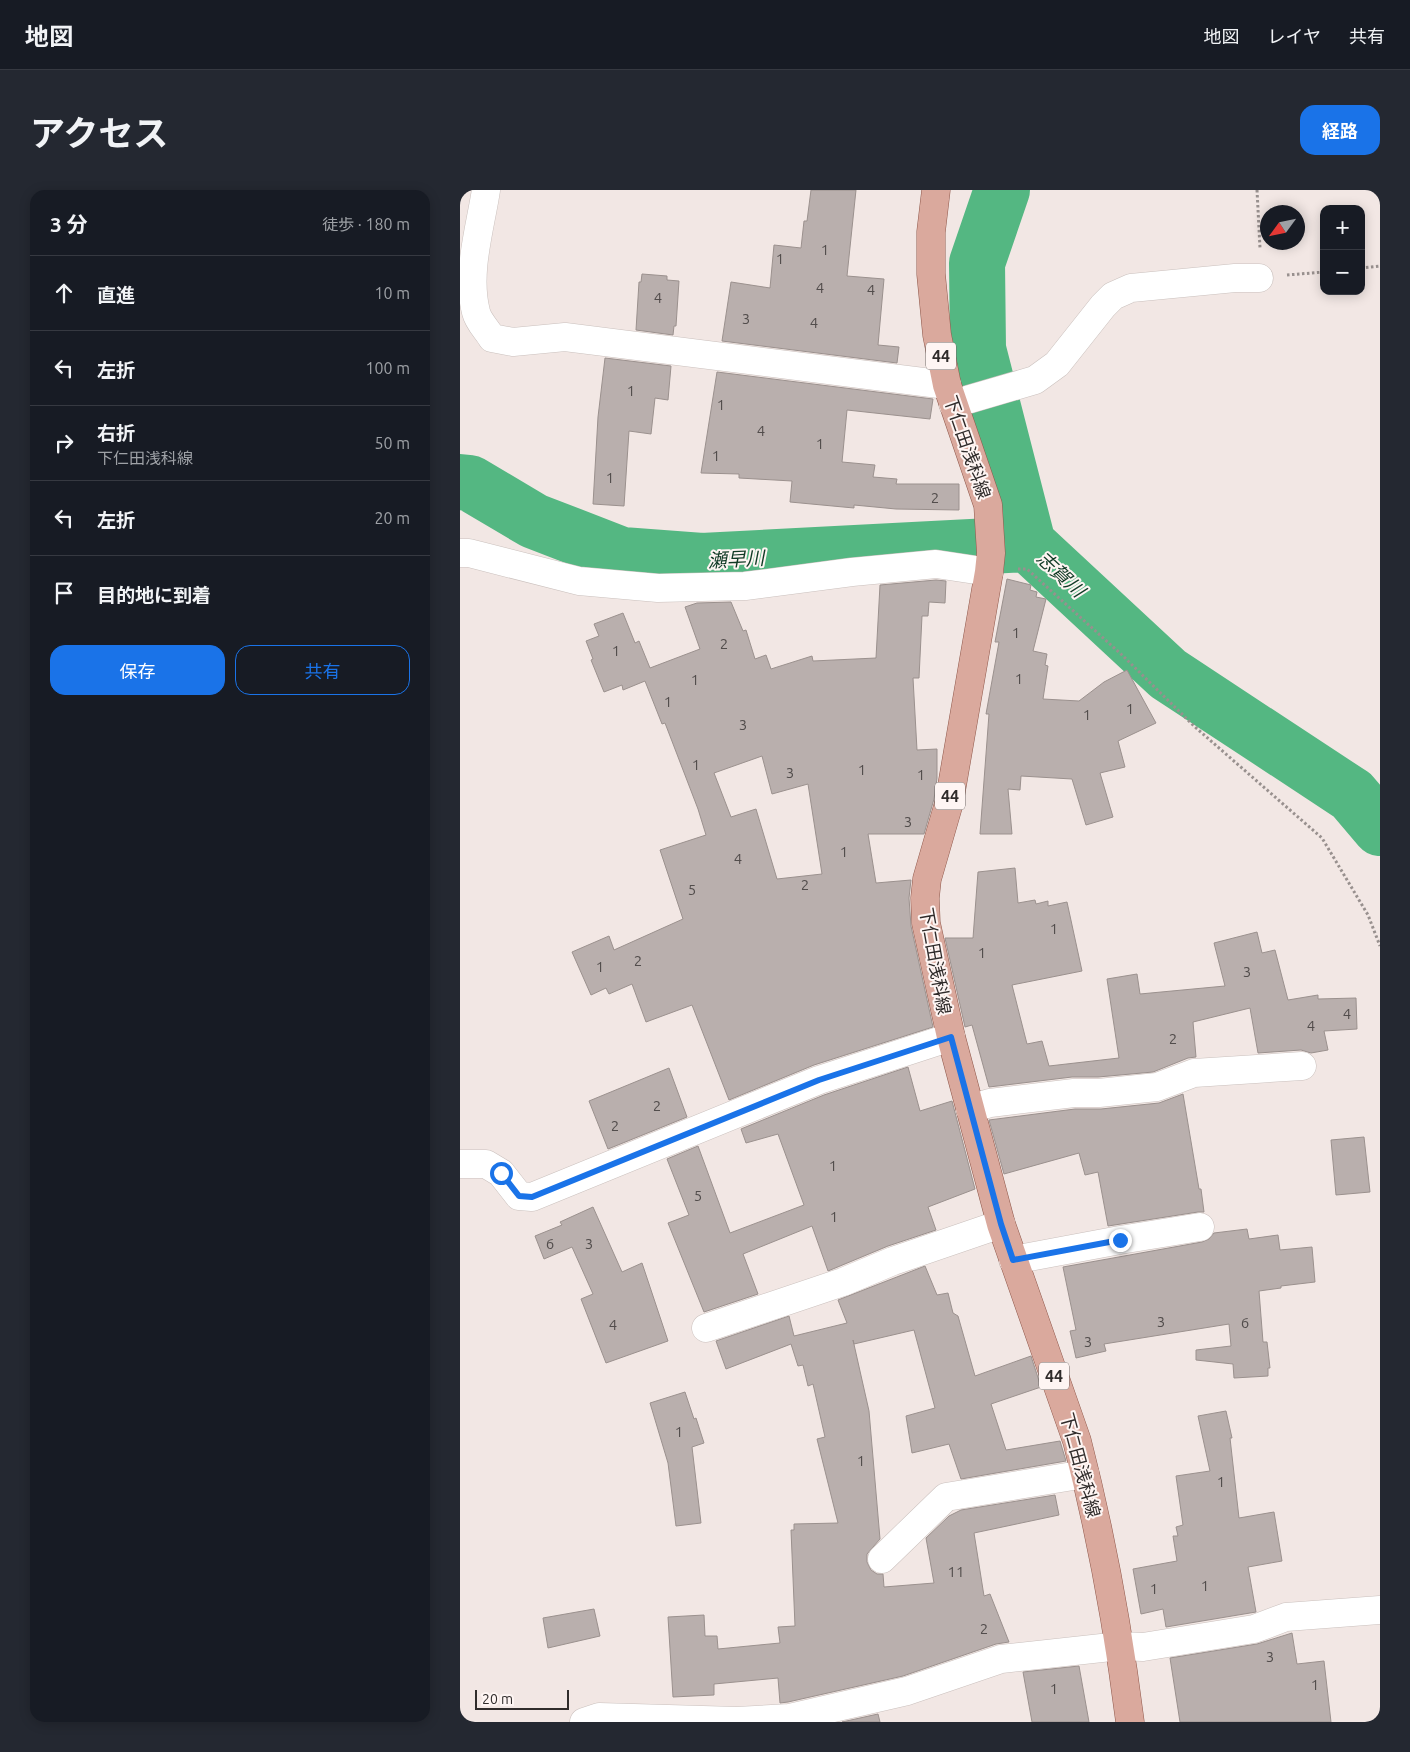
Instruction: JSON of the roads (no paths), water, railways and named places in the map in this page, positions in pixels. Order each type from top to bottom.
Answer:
[{"type":"main road","name":"下仁田浅科線","points":[[936,190],[931,232],[931,274],[937,335],[988,504],[990,563],[949,802],[927,879],[925,898],[928,932],[951,1037],[1001,1224],[1077,1441],[1094,1511],[1120,1646],[1130,1722]]},
{"type":"street","points":[[486,190],[475,256],[473,285],[476,314],[492,338],[513,342],[565,337],[956,396],[1035,380],[1057,364],[1113,296],[1131,288],[1235,278],[1259,278]]},
{"type":"street","points":[[460,552],[579,582],[658,588],[745,586],[852,572],[936,564],[990,563]]},
{"type":"street","points":[[460,1164],[486,1164],[501,1173],[519,1196],[532,1197],[819,1080],[951,1037]]},
{"type":"street","points":[[970,1108],[990,1103],[1074,1093],[1099,1093],[1157,1086],[1194,1073],[1302,1066]]},
{"type":"street","points":[[706,1328],[844,1282],[893,1261],[1001,1224]]},
{"type":"street","points":[[1013,1260],[1200,1227]]},
{"type":"street","points":[[882,1558],[946,1497],[1085,1474]]},
{"type":"street","points":[[584,1722],[599,1716],[737,1721],[790,1718],[907,1691],[1001,1659],[1120,1646],[1144,1647],[1245,1630],[1286,1617],[1380,1610]]},
{"type":"waterway","name":"志賀川","points":[[1002,190],[977,263],[978,349],[1028,544],[1168,674],[1352,795],[1380,828]]},
{"type":"waterway","name":"瀬早川","points":[[460,482],[470,483],[534,521],[622,555],[702,561],[1028,544]]}]
